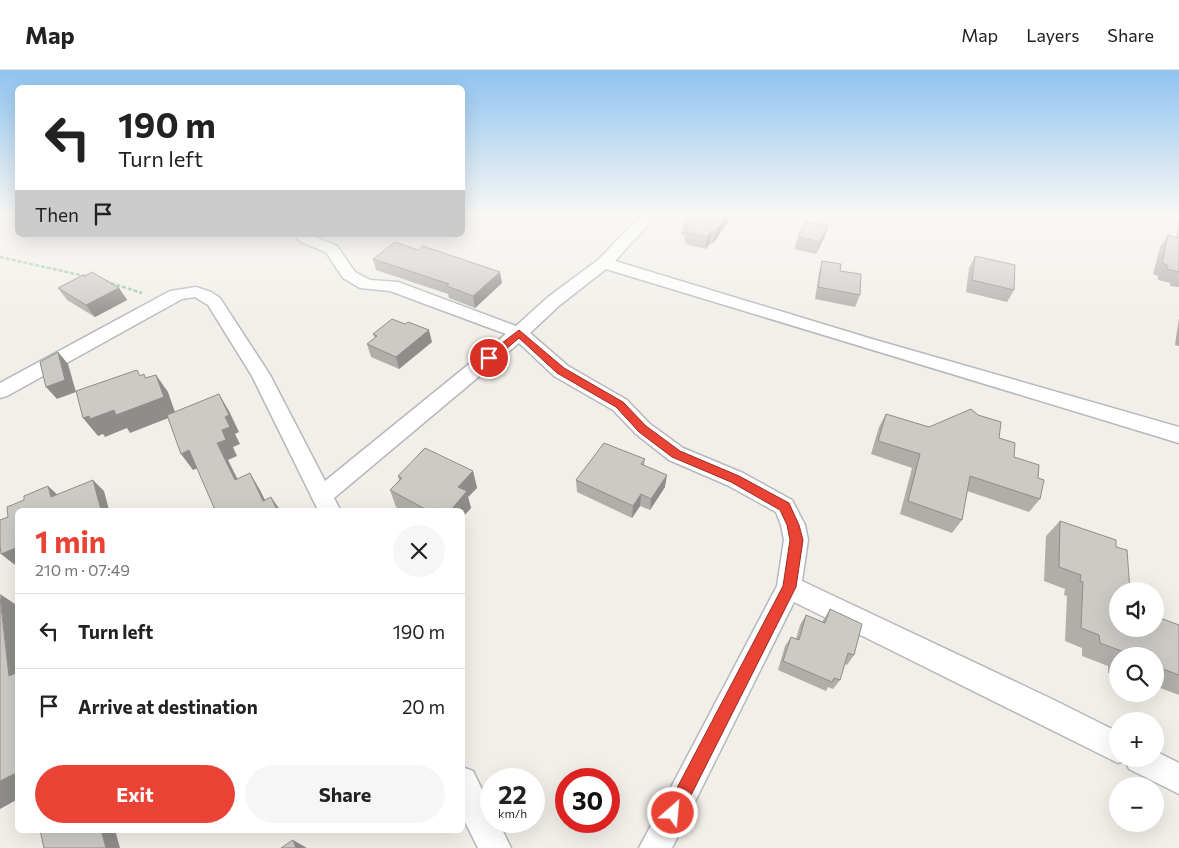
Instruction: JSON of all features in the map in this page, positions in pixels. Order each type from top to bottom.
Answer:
[{"type":"street","points":[[333,251],[349,275],[366,285],[392,286],[519,333],[560,371],[620,404],[643,429],[676,454],[735,479],[784,506],[793,525],[796,540],[790,587],[655,848]]},
{"type":"street","points":[[0,391],[176,295],[191,290],[205,294],[214,302],[261,375],[326,503],[554,301],[604,263],[615,251]]},
{"type":"street","points":[[604,263],[866,343],[1179,435]]},
{"type":"street","points":[[790,587],[1026,701],[1109,743]]},
{"type":"street","points":[[1155,767],[1179,779]]},
{"type":"street","points":[[465,788],[495,848]]},
{"type":"path","points":[[0,257],[42,265],[117,284],[163,302]]},
{"type":"building","points":[[383,251],[439,251],[500,272],[473,296],[447,286],[449,284],[373,259]]},
{"type":"building","points":[[1165,251],[1179,251],[1179,272],[1167,269],[1167,265],[1162,263]]},
{"type":"building","points":[[975,256],[1015,265],[1014,290],[972,280]]},
{"type":"building","points":[[822,261],[841,264],[840,271],[861,274],[860,295],[818,287]]},
{"type":"building","points":[[92,272],[119,288],[86,305],[58,288],[83,275],[85,276]]},
{"type":"building","points":[[392,319],[405,324],[408,322],[429,330],[396,357],[367,344],[377,336],[373,334]]},
{"type":"building","points":[[58,352],[65,380],[46,387],[40,362]]},
{"type":"building","points":[[137,370],[140,376],[144,374],[145,378],[156,375],[164,397],[116,415],[114,410],[90,419],[89,416],[83,418],[76,391]]},
{"type":"building","points":[[219,394],[229,415],[225,417],[230,427],[222,430],[226,440],[217,443],[235,480],[250,473],[263,501],[271,497],[276,508],[214,508],[189,450],[181,454],[167,415]]},
{"type":"building","points":[[971,409],[978,415],[1001,422],[999,438],[1015,443],[1014,457],[1039,465],[1038,478],[1044,480],[1040,499],[970,476],[962,520],[908,501],[920,454],[878,441],[886,414],[929,427]]},
{"type":"building","points":[[604,443],[645,459],[641,464],[667,475],[651,499],[641,494],[633,506],[576,480]]},
{"type":"building","points":[[425,448],[473,471],[458,487],[467,491],[453,508],[423,508],[390,490],[402,478],[398,476]]},
{"type":"building","points":[[93,480],[100,508],[15,508],[15,548],[1,554],[0,520],[8,517],[7,507],[24,500],[24,496],[48,486],[51,497]]},
{"type":"building","points":[[1060,521],[1116,540],[1116,547],[1127,550],[1129,582],[1109,582],[1109,637],[1164,637],[1164,619],[1179,625],[1179,675],[1164,669],[1164,647],[1111,647],[1100,643],[1099,635],[1081,628],[1083,582],[1080,581],[1081,575],[1059,567]]},
{"type":"building","points":[[0,598],[9,676],[15,673],[15,774],[0,781]]},
{"type":"building","points":[[830,609],[862,624],[854,655],[848,653],[840,680],[834,678],[832,682],[783,661],[791,637],[799,640],[806,615],[825,623]]},
{"type":"building","points":[[41,833],[102,833],[106,848],[44,848]]},
{"type":"building","points":[[293,840],[296,848],[281,848]]},
{"type":"route","points":[[489,358],[519,333],[560,371],[620,404],[643,429],[676,454],[735,479],[784,506],[793,525],[796,540],[790,587],[673,813]]}]
